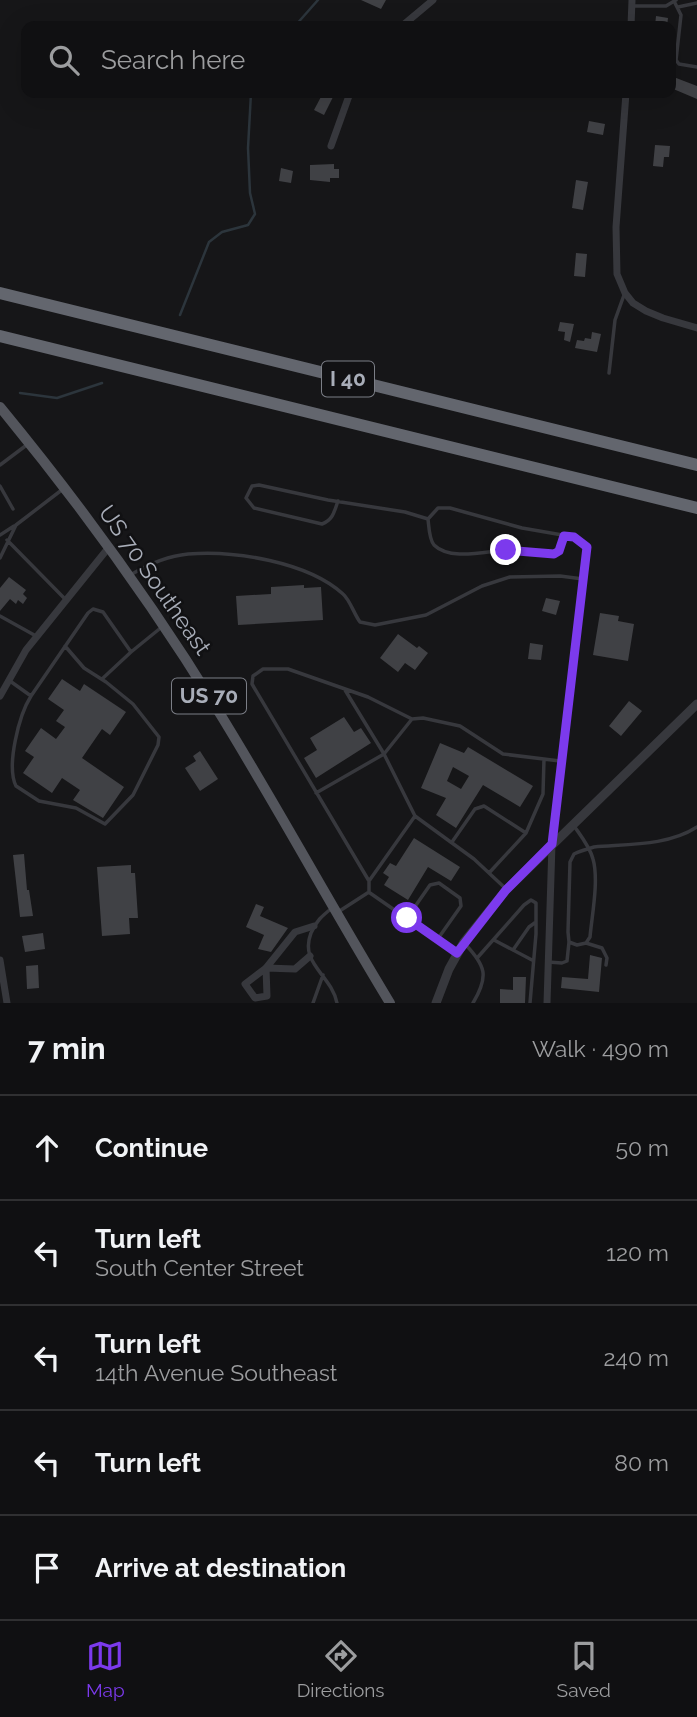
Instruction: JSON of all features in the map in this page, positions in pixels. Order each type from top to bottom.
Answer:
[{"type":"highway","name":"I 40","points":[[0,293],[697,465]]},
{"type":"highway","name":"I 40","points":[[0,336],[697,508]]},
{"type":"main road","name":"US 70 Southeast","points":[[0,407],[109,547],[217,708],[390,1003]]},
{"type":"street","points":[[408,21],[433,0]]},
{"type":"street","points":[[631,21],[632,3]]},
{"type":"street","points":[[331,146],[348,98]]},
{"type":"street","points":[[626,98],[615,250],[617,274],[625,293],[633,303],[663,318],[697,328]]},
{"type":"street","points":[[0,696],[36,636],[109,547]]},
{"type":"street","points":[[547,1003],[552,844],[587,547]]},
{"type":"street","points":[[436,1003],[457,953],[506,890],[697,704]]},
{"type":"street","points":[[310,956],[295,969],[266,968],[295,932],[314,926]]},
{"type":"street","points":[[0,960],[7,1003]]},
{"type":"lane","points":[[632,3],[666,6],[677,3],[697,4]]},
{"type":"lane","points":[[677,3],[681,15],[677,60],[679,64],[697,67]]},
{"type":"lane","points":[[609,373],[615,320],[625,293]]},
{"type":"lane","points":[[0,465],[30,443]]},
{"type":"lane","points":[[338,501],[333,516],[322,524],[254,508],[246,498],[252,486],[259,485],[405,512],[428,519]]},
{"type":"lane","points":[[0,486],[13,509]]},
{"type":"lane","points":[[0,535],[65,488]]},
{"type":"lane","points":[[564,536],[559,551],[554,554],[506,550],[476,555],[447,552],[431,542],[428,519],[438,508],[450,508],[522,528],[574,537],[587,547]]},
{"type":"lane","points":[[0,558],[16,525]]},
{"type":"lane","points":[[8,540],[66,600]]},
{"type":"lane","points":[[129,575],[148,565],[187,554],[227,554],[275,561],[331,586],[345,596],[360,622],[375,625],[426,615],[482,586],[510,577],[560,576],[585,579]]},
{"type":"lane","points":[[65,646],[84,668],[132,704],[159,740],[133,794],[105,824],[76,808],[39,801],[16,786],[13,769],[16,739],[24,707],[30,696],[88,613],[93,609],[103,612],[131,652]]},
{"type":"lane","points":[[0,617],[36,636]]},
{"type":"lane","points":[[102,679],[163,626]]},
{"type":"lane","points":[[369,892],[369,881],[252,684],[253,677],[263,668],[288,669],[344,688],[412,719],[424,718],[460,726],[503,754],[562,761]]},
{"type":"lane","points":[[8,680],[30,696]]},
{"type":"lane","points":[[344,688],[384,754],[415,816],[452,842],[506,890]]},
{"type":"lane","points":[[316,793],[384,754],[412,719]]},
{"type":"lane","points":[[489,873],[526,833],[543,794],[544,759]]},
{"type":"lane","points":[[452,842],[475,809],[484,806],[526,833]]},
{"type":"lane","points":[[369,881],[415,816]]},
{"type":"lane","points":[[572,824],[588,848],[595,870],[590,937],[586,943]]},
{"type":"lane","points":[[548,962],[567,961],[570,862],[574,854],[588,848],[667,840],[684,835],[697,827]]},
{"type":"lane","points":[[407,918],[430,885],[439,883],[460,898],[461,906],[437,940]]},
{"type":"lane","points":[[337,1003],[335,995],[310,956],[307,945],[319,919],[369,892]]},
{"type":"lane","points":[[369,892],[457,953]]},
{"type":"lane","points":[[478,957],[524,905],[531,900],[536,903],[530,1003]]},
{"type":"lane","points":[[512,951],[529,927],[536,922]]},
{"type":"lane","points":[[494,940],[532,960]]},
{"type":"lane","points":[[464,942],[483,967],[484,983],[473,1003]]},
{"type":"lane","points":[[569,942],[602,948],[607,958],[606,965]]},
{"type":"lane","points":[[313,1003],[323,975]]},
{"type":"building","points":[[361,0],[386,0],[381,9]]},
{"type":"building","points":[[656,16],[668,18],[668,21],[656,21]]},
{"type":"building","points":[[676,78],[697,86],[697,99],[676,90]]},
{"type":"building","points":[[320,98],[332,98],[324,115],[314,110]]},
{"type":"building","points":[[589,121],[605,124],[603,135],[587,132]]},
{"type":"building","points":[[655,145],[670,146],[669,157],[664,157],[663,167],[653,166]]},
{"type":"building","points":[[334,164],[334,169],[339,169],[339,178],[330,178],[330,182],[310,180],[310,165]]},
{"type":"building","points":[[281,168],[293,171],[291,183],[279,181]]},
{"type":"building","points":[[576,180],[588,182],[583,210],[572,208]]},
{"type":"building","points":[[576,253],[587,254],[585,277],[574,276]]},
{"type":"building","points":[[560,322],[574,324],[570,342],[564,340],[565,332],[558,331]]},
{"type":"building","points":[[592,332],[601,334],[597,352],[575,348],[577,340],[591,339]]},
{"type":"building","points":[[9,577],[26,590],[23,594],[27,598],[23,604],[18,600],[16,604],[10,599],[0,611],[0,588]]},
{"type":"building","points":[[304,585],[304,588],[321,587],[323,620],[238,625],[236,596],[271,594],[271,587]]},
{"type":"building","points":[[546,598],[560,601],[556,615],[542,611]]},
{"type":"building","points":[[600,613],[619,616],[618,621],[634,624],[628,661],[593,655]]},
{"type":"building","points":[[398,634],[428,653],[415,670],[405,663],[398,672],[380,658]]},
{"type":"building","points":[[530,643],[543,645],[541,660],[528,659]]},
{"type":"building","points":[[62,679],[80,691],[84,684],[126,712],[110,735],[102,729],[82,758],[124,787],[103,818],[73,800],[80,790],[62,778],[52,793],[23,773],[34,757],[25,751],[41,728],[56,739],[65,727],[56,721],[64,710],[48,699]]},
{"type":"building","points":[[629,701],[642,711],[621,736],[609,726]]},
{"type":"building","points":[[344,717],[354,732],[361,728],[371,743],[316,778],[304,758],[317,750],[310,738]]},
{"type":"building","points":[[440,743],[464,753],[468,747],[533,786],[520,807],[483,785],[456,828],[436,815],[446,798],[421,788]],"holes":[[[453,767],[469,776],[461,789],[447,781]]]},
{"type":"building","points":[[200,751],[218,779],[200,791],[185,768],[196,761],[193,756]]},
{"type":"building","points":[[414,838],[460,867],[451,881],[428,867],[408,900],[384,885],[389,877],[383,873],[390,863],[396,866]]},
{"type":"building","points":[[24,854],[27,890],[33,916],[20,917],[13,855]]},
{"type":"building","points":[[131,865],[131,873],[135,873],[138,918],[129,918],[130,934],[102,936],[97,867]]},
{"type":"building","points":[[256,904],[264,907],[260,916],[288,928],[271,952],[258,949],[264,935],[246,927]]},
{"type":"building","points":[[43,933],[45,949],[25,952],[22,936]]},
{"type":"building","points":[[590,955],[602,958],[599,992],[561,988],[562,977],[588,979]]},
{"type":"building","points":[[38,965],[39,988],[27,989],[26,966]]},
{"type":"building","points":[[513,977],[526,977],[525,1003],[500,1003],[500,989],[513,990]]},
{"type":"waterway","points":[[299,21],[318,0]]},
{"type":"waterway","points":[[180,315],[209,242],[222,232],[248,225],[255,214],[250,193],[248,148],[251,98]]},
{"type":"waterway","points":[[20,393],[57,398],[102,383]]},
{"type":"route","points":[[407,918],[457,953],[506,890],[552,844],[587,547],[574,537],[564,536],[559,551],[554,554],[506,550]]}]
